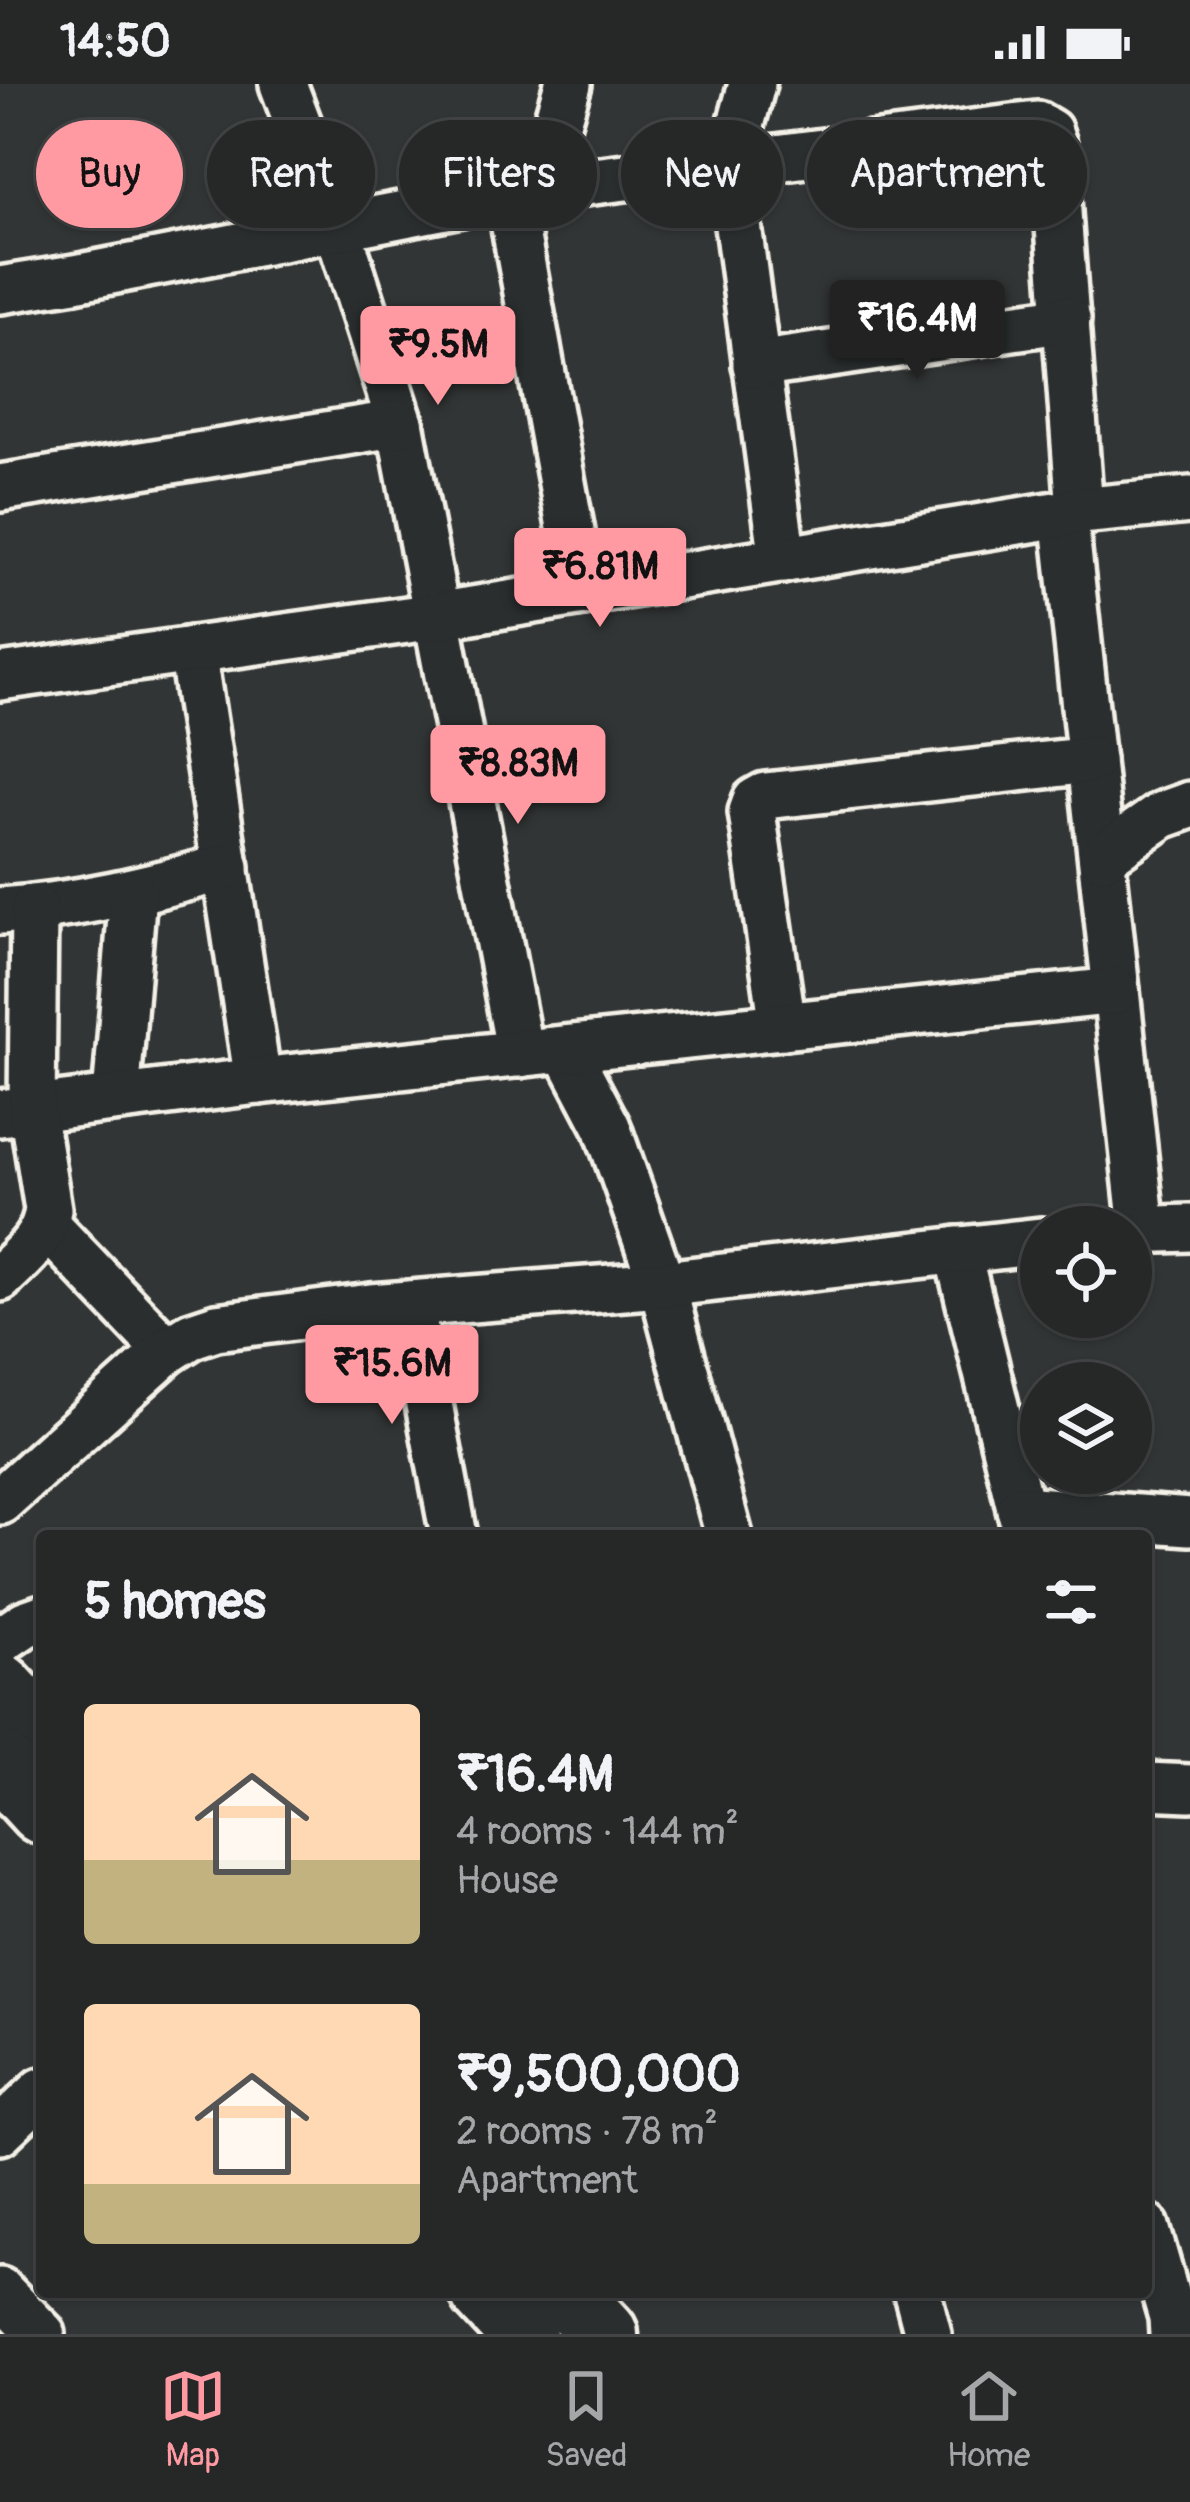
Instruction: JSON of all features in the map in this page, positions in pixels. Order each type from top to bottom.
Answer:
[{"type":"main road","points":[[0,1687],[36,1726]]},
{"type":"main road","points":[[0,1764],[36,1803]]},
{"type":"main road","points":[[511,2298],[573,2312]]},
{"type":"street","points":[[283,84],[297,120]]},
{"type":"street","points":[[553,120],[568,84]]},
{"type":"street","points":[[742,120],[752,84]]},
{"type":"street","points":[[783,159],[1037,125],[1049,132],[1066,319],[1072,513],[1091,760],[1135,1206]]},
{"type":"street","points":[[0,290],[327,228]]},
{"type":"street","points":[[338,228],[400,423],[520,1054]]},
{"type":"street","points":[[528,228],[582,592]]},
{"type":"street","points":[[738,228],[783,560]]},
{"type":"street","points":[[756,365],[1066,319]]},
{"type":"street","points":[[0,488],[400,423]]},
{"type":"street","points":[[0,677],[436,616],[1072,513],[1190,500]]},
{"type":"street","points":[[192,650],[258,1081]]},
{"type":"street","points":[[783,1026],[752,812],[756,801],[765,796],[1091,760]]},
{"type":"street","points":[[1102,856],[1162,815],[1190,805]]},
{"type":"street","points":[[0,1278],[39,1238],[48,1209],[16,1111],[17,909],[133,892],[226,867]]},
{"type":"street","points":[[116,1098],[133,892]]},
{"type":"street","points":[[16,1111],[1116,991]]},
{"type":"street","points":[[566,1049],[607,1127],[662,1283],[727,1530]]},
{"type":"street","points":[[46,1225],[167,1351]]},
{"type":"street","points":[[1152,1229],[1190,1228]]},
{"type":"street","points":[[0,1501],[167,1351],[216,1327],[1020,1242]]},
{"type":"street","points":[[957,1250],[1023,1522],[1190,1522]]},
{"type":"street","points":[[410,1304],[453,1530]]},
{"type":"street","points":[[0,1641],[36,1620]]},
{"type":"street","points":[[1152,1786],[1190,1787]]},
{"type":"street","points":[[0,2131],[36,2097]]},
{"type":"street","points":[[1152,2248],[1173,2334]]},
{"type":"street","points":[[0,2291],[42,2334]]},
{"type":"street","points":[[919,2298],[928,2334]]}]
